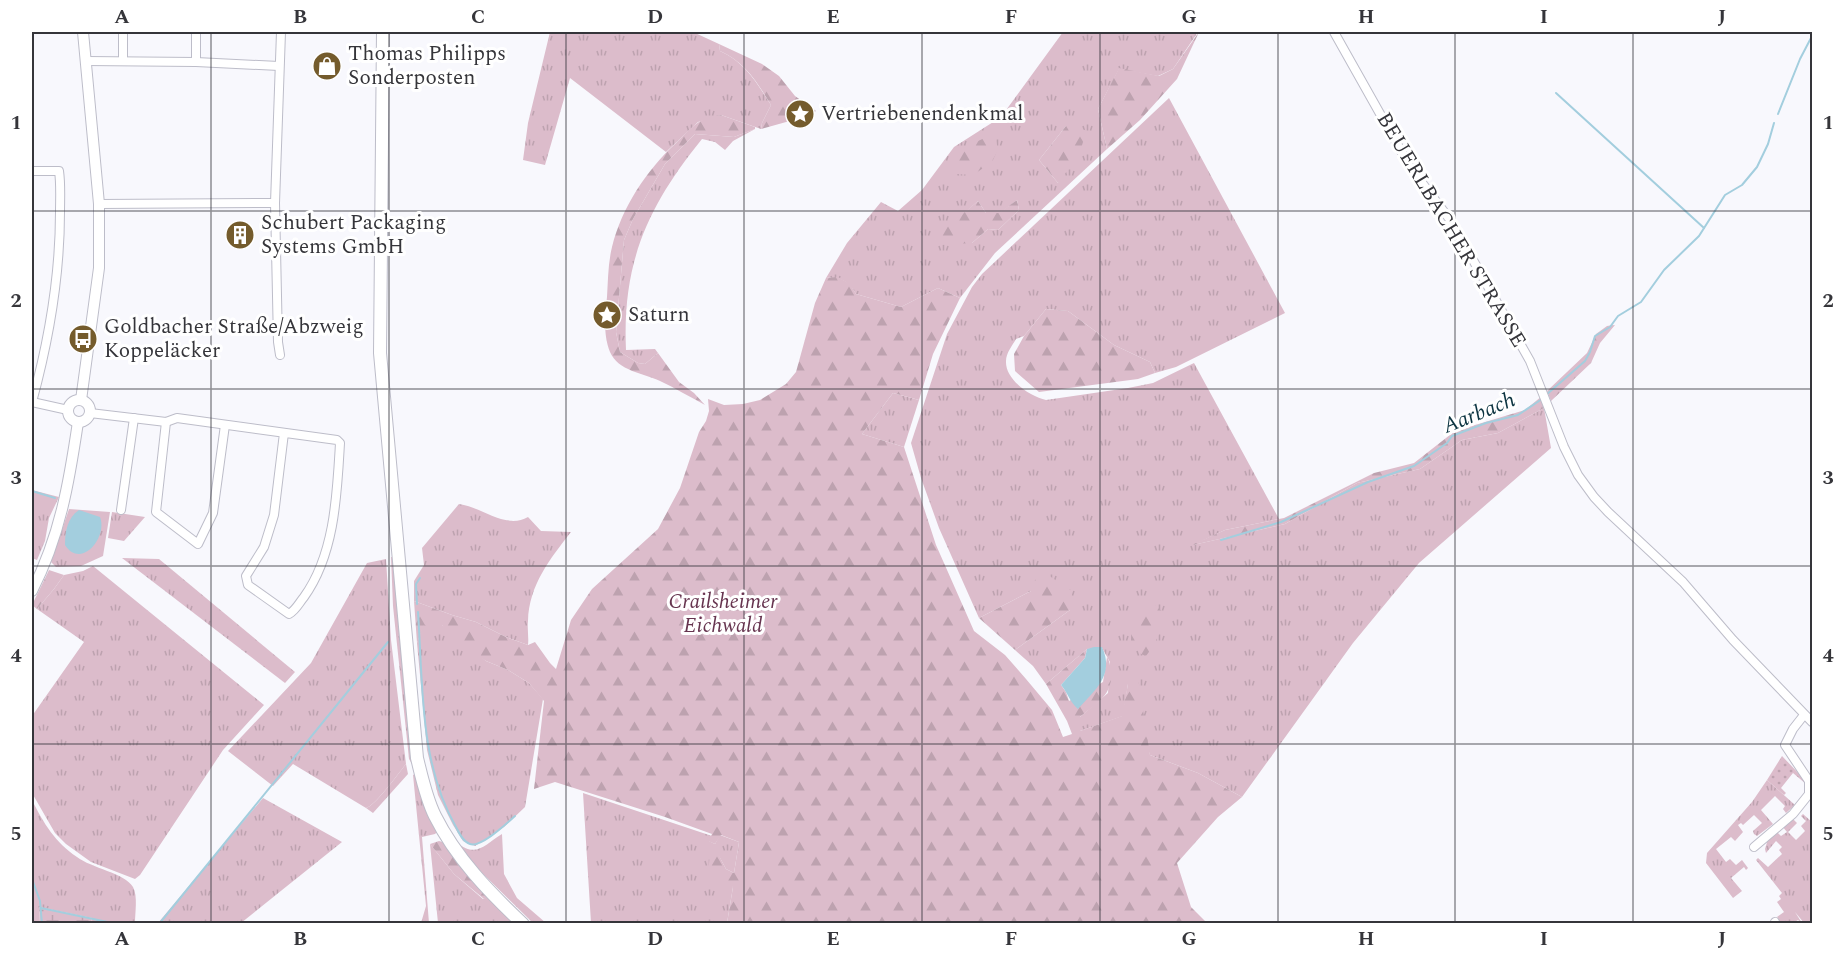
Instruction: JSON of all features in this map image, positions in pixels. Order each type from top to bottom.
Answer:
[{"type":"main road","points":[[383,32],[380,353],[417,758],[427,796],[445,833],[481,882],[523,924]]},
{"type":"street","points":[[81,400],[99,268],[99,204],[82,32]]},
{"type":"street","points":[[123,32],[123,61]]},
{"type":"street","points":[[196,32],[196,62]]},
{"type":"street","points":[[280,355],[275,203],[281,32]]},
{"type":"street","name":"BEUERLBACHER STRASSE","points":[[1334,32],[1410,167],[1451,221],[1530,361],[1564,447],[1578,475],[1608,512],[1683,582],[1733,640],[1812,722]]},
{"type":"street","points":[[86,61],[196,62],[279,66]]},
{"type":"street","points":[[32,171],[59,171],[60,183],[60,243],[53,311],[43,364],[32,402],[68,410]]},
{"type":"street","points":[[99,204],[275,203]]},
{"type":"street","points":[[81,400],[87,403],[90,413],[85,420],[78,422],[71,419],[68,410],[72,403],[81,400]]},
{"type":"street","points":[[90,413],[166,422],[177,418],[337,440],[340,443],[332,527],[326,554],[311,587],[294,611],[289,614],[248,585],[246,576],[264,547],[274,515],[284,433]]},
{"type":"street","points":[[121,510],[134,418]]},
{"type":"street","points":[[32,591],[45,566],[64,507],[78,422]]},
{"type":"street","points":[[166,422],[156,512],[198,544],[213,513],[225,425]]},
{"type":"street","points":[[1754,847],[1792,814],[1809,794],[1809,781],[1785,745],[1793,729],[1804,715]]},
{"type":"green space","points":[[550,32],[693,32],[719,44],[720,51],[737,61],[750,74],[771,105],[761,129],[721,115],[698,122],[666,152],[570,78],[545,165],[523,160],[528,123]]},
{"type":"green space","points":[[1063,32],[1198,32],[1173,69],[1158,76],[1119,69],[1098,109],[1107,149],[995,253],[960,298],[938,288],[901,307],[856,294],[844,281],[826,278],[847,243],[881,202],[898,211],[922,190],[954,147],[1001,117]],"holes":[[[1066,126],[1058,183],[1039,160]],[[1017,200],[1019,210],[998,230],[988,229],[972,243],[935,239],[978,201],[986,213],[999,214]]]},
{"type":"green space","points":[[1199,32],[1177,79],[1140,120],[1107,149],[1098,109],[1119,68],[1159,76],[1173,69]]},
{"type":"green space","points":[[719,44],[762,64],[779,76],[795,96],[816,111],[804,117],[761,129],[771,105],[750,74],[737,61],[720,51]]},
{"type":"green space","points":[[1169,98],[1285,313],[1176,367],[1155,373],[1150,362],[1114,345],[1068,311],[1046,309],[1024,336],[1016,339],[1007,355],[1007,368],[1014,381],[1026,391],[1046,400],[1153,383],[1194,363],[1279,519],[1225,530],[1193,545],[1285,524],[1357,483],[1420,469],[1462,440],[1498,433],[1544,408],[1551,448],[1419,563],[1353,643],[1242,797],[1198,773],[1150,755],[1128,684],[1123,716],[1080,731],[1080,717],[1108,693],[1110,662],[1102,648],[1087,649],[1046,684],[1033,666],[1015,650],[1070,610],[1031,591],[979,618],[939,528],[911,443],[947,334],[972,287],[982,274]]},
{"type":"green space","points":[[721,115],[755,127],[755,129],[734,137],[695,134],[665,164],[633,219],[624,240],[616,332],[620,352],[638,363],[645,364],[658,353],[679,382],[705,405],[619,363],[610,352],[605,332],[605,317],[608,272],[616,232],[636,190],[655,165],[691,128],[706,118]]},
{"type":"green space","points":[[1066,126],[1085,130],[1084,138],[1076,158],[1058,183],[1039,160]]},
{"type":"green space","points":[[755,129],[733,141],[725,150],[715,142],[702,139],[683,164],[653,212],[634,262],[626,318],[626,350],[655,349],[658,353],[645,364],[638,363],[620,352],[616,332],[624,240],[633,219],[665,164],[695,134],[734,137]]},
{"type":"green space","points":[[994,134],[998,149],[992,162],[973,175],[956,174],[947,164],[955,151]]},
{"type":"green space","points":[[1017,200],[1019,210],[998,230],[988,229],[972,243],[940,245],[934,238],[978,201],[986,213],[999,213]]},
{"type":"green space","name":"Crailsheimer Eichwald","points":[[838,277],[850,284],[856,294],[901,307],[938,288],[960,298],[933,354],[919,400],[893,393],[862,434],[904,447],[936,545],[974,631],[1005,655],[1026,679],[1052,710],[1063,737],[1072,734],[1046,684],[1087,649],[1085,658],[1061,685],[1069,701],[1103,682],[1107,657],[1111,676],[1105,695],[1080,717],[1080,731],[1122,716],[1128,684],[1138,678],[1150,755],[1198,773],[1242,797],[1218,817],[1177,863],[1191,907],[1207,923],[727,923],[733,887],[708,877],[710,850],[719,856],[726,869],[734,873],[739,842],[721,835],[715,844],[708,841],[712,834],[555,782],[534,789],[544,701],[529,683],[452,640],[442,625],[424,625],[417,643],[414,601],[476,622],[528,645],[535,642],[556,669],[571,620],[592,589],[658,529],[680,488],[699,432],[706,421],[709,411],[708,399],[724,405],[743,404],[760,400],[786,384],[796,372],[815,303],[826,278]]},
{"type":"green space","points":[[1046,309],[1068,311],[1114,345],[1150,362],[1155,373],[1138,379],[1039,392],[1015,371],[1014,354],[1024,336]]},
{"type":"green space","points":[[1615,325],[1600,343],[1591,363],[1551,401],[1547,391],[1587,353],[1596,334],[1607,326]]},
{"type":"green space","points":[[893,393],[919,400],[904,447],[862,434]]},
{"type":"green space","points":[[1542,396],[1544,408],[1498,433],[1462,440],[1420,469],[1357,483],[1285,524],[1189,546],[1225,530],[1284,518],[1374,473],[1414,463],[1455,431],[1525,410]]},
{"type":"green space","points":[[32,490],[59,497],[49,518],[45,541],[37,560],[32,558]]},
{"type":"green space","points":[[459,504],[511,521],[528,517],[541,531],[571,532],[548,563],[532,596],[529,608],[528,645],[476,622],[414,601],[414,581],[424,565],[422,548]]},
{"type":"green space","points":[[69,509],[110,512],[103,556],[81,566],[56,567],[51,562]]},
{"type":"green space","points":[[112,512],[145,517],[124,541],[108,538]]},
{"type":"green space","points":[[391,557],[394,557],[413,764],[409,759],[393,606]]},
{"type":"green space","points":[[122,558],[159,559],[295,672],[285,683]]},
{"type":"green space","points":[[386,559],[391,640],[406,764],[381,796],[366,808],[293,764],[273,786],[228,751],[311,663],[367,563]]},
{"type":"green space","points":[[93,566],[264,705],[223,750],[140,875],[135,879],[91,862],[66,844],[55,833],[32,793],[32,716],[84,642],[37,609],[64,575],[83,571]]},
{"type":"green space","points":[[1039,569],[1072,591],[1070,610],[1015,650],[979,618],[1031,591]]},
{"type":"green space","points":[[49,570],[64,575],[37,609],[32,605]]},
{"type":"green space","points":[[1154,604],[1167,616],[1154,645],[1146,656],[1141,654],[1131,642],[1132,628],[1137,614]]},
{"type":"green space","points":[[423,625],[442,625],[486,661],[508,670],[529,683],[543,699],[525,807],[504,827],[475,846],[463,841],[438,795],[427,750],[417,643]]},
{"type":"green space","points":[[1782,756],[1806,784],[1793,773],[1781,788],[1786,793],[1784,795],[1767,780]]},
{"type":"green space","points":[[406,764],[408,774],[373,813],[366,808],[381,796]]},
{"type":"green space","points":[[417,773],[438,831],[422,837],[429,923],[421,923],[426,906],[413,775]]},
{"type":"green space","points":[[1767,780],[1795,805],[1786,813],[1783,809],[1785,806],[1775,796],[1761,810],[1773,824],[1757,836],[1753,831],[1762,823],[1754,815],[1743,825],[1741,823],[1738,825],[1743,832],[1735,841],[1731,837],[1716,849],[1726,862],[1730,859],[1736,865],[1742,860],[1748,868],[1746,870],[1744,867],[1731,878],[1742,891],[1733,898],[1706,863],[1707,853],[1752,802]]},
{"type":"green space","points":[[583,793],[712,836],[709,841],[715,844],[720,835],[739,842],[734,873],[726,869],[719,856],[733,887],[727,923],[591,923]]},
{"type":"green space","points":[[263,798],[342,842],[241,923],[158,923]]},
{"type":"green space","points":[[32,800],[51,832],[69,851],[83,861],[129,882],[135,891],[135,923],[91,923],[92,918],[39,907],[40,923],[32,923]]},
{"type":"green space","points":[[1803,814],[1812,822],[1812,922],[1804,923],[1795,912],[1802,923],[1798,920],[1793,923],[1781,923],[1777,917],[1784,912],[1777,902],[1781,899],[1779,896],[1782,893],[1756,860],[1758,858],[1768,867],[1782,854],[1779,850],[1782,847],[1776,841],[1766,853],[1768,839],[1777,832],[1781,836],[1787,832],[1782,826],[1791,817],[1797,823],[1788,832],[1796,840],[1805,831],[1801,826],[1806,821],[1801,816]]},
{"type":"green space","points":[[502,834],[504,874],[517,898],[546,923],[533,923],[476,867],[457,843],[475,850]]},
{"type":"green space","points":[[439,841],[446,843],[489,896],[484,899],[454,874],[430,844]]},
{"type":"green space","points":[[430,844],[454,874],[483,899],[489,896],[518,923],[438,923]]},
{"type":"green space","points":[[39,907],[92,918],[91,923],[40,923]]},
{"type":"water","points":[[79,510],[100,517],[101,525],[97,541],[92,548],[78,554],[71,552],[65,545],[68,526],[72,517]]},
{"type":"water","points":[[1102,647],[1106,666],[1105,674],[1078,709],[1061,685],[1085,658],[1087,649]]},
{"type":"waterway","name":"Aarbach","points":[[1778,114],[1800,59],[1812,36]]},
{"type":"waterway","points":[[1556,93],[1704,228]]},
{"type":"waterway","name":"Aarbach","points":[[1546,395],[1585,361],[1595,336],[1610,327],[1618,316],[1641,302],[1664,270],[1699,236],[1725,195],[1742,185],[1757,167],[1768,144],[1774,123]]},
{"type":"waterway","name":"Aarbach","points":[[1221,540],[1281,522],[1368,482],[1414,466],[1447,443],[1452,436],[1486,423],[1518,415],[1542,399]]},
{"type":"waterway","points":[[32,491],[55,498]]},
{"type":"waterway","points":[[417,604],[416,584],[420,578]]},
{"type":"waterway","points":[[418,612],[425,722],[435,777],[444,802],[460,834],[470,844],[487,839],[515,816]]},
{"type":"waterway","points":[[159,924],[388,642]]},
{"type":"waterway","points":[[32,879],[40,901],[42,924]]},
{"type":"waterway","points":[[41,908],[117,924]]},
{"type":"place","name":"Thomas Philipps Sonderposten","points":[[327,66]]},
{"type":"place","name":"Vertriebenendenkmal","points":[[800,114]]},
{"type":"place","name":"Schubert Packaging Systems GmbH","points":[[240,235]]},
{"type":"place","name":"Saturn","points":[[607,315]]},
{"type":"place","name":"Goldbacher Straße/Abzweig Koppeläcker","points":[[83,339]]}]
